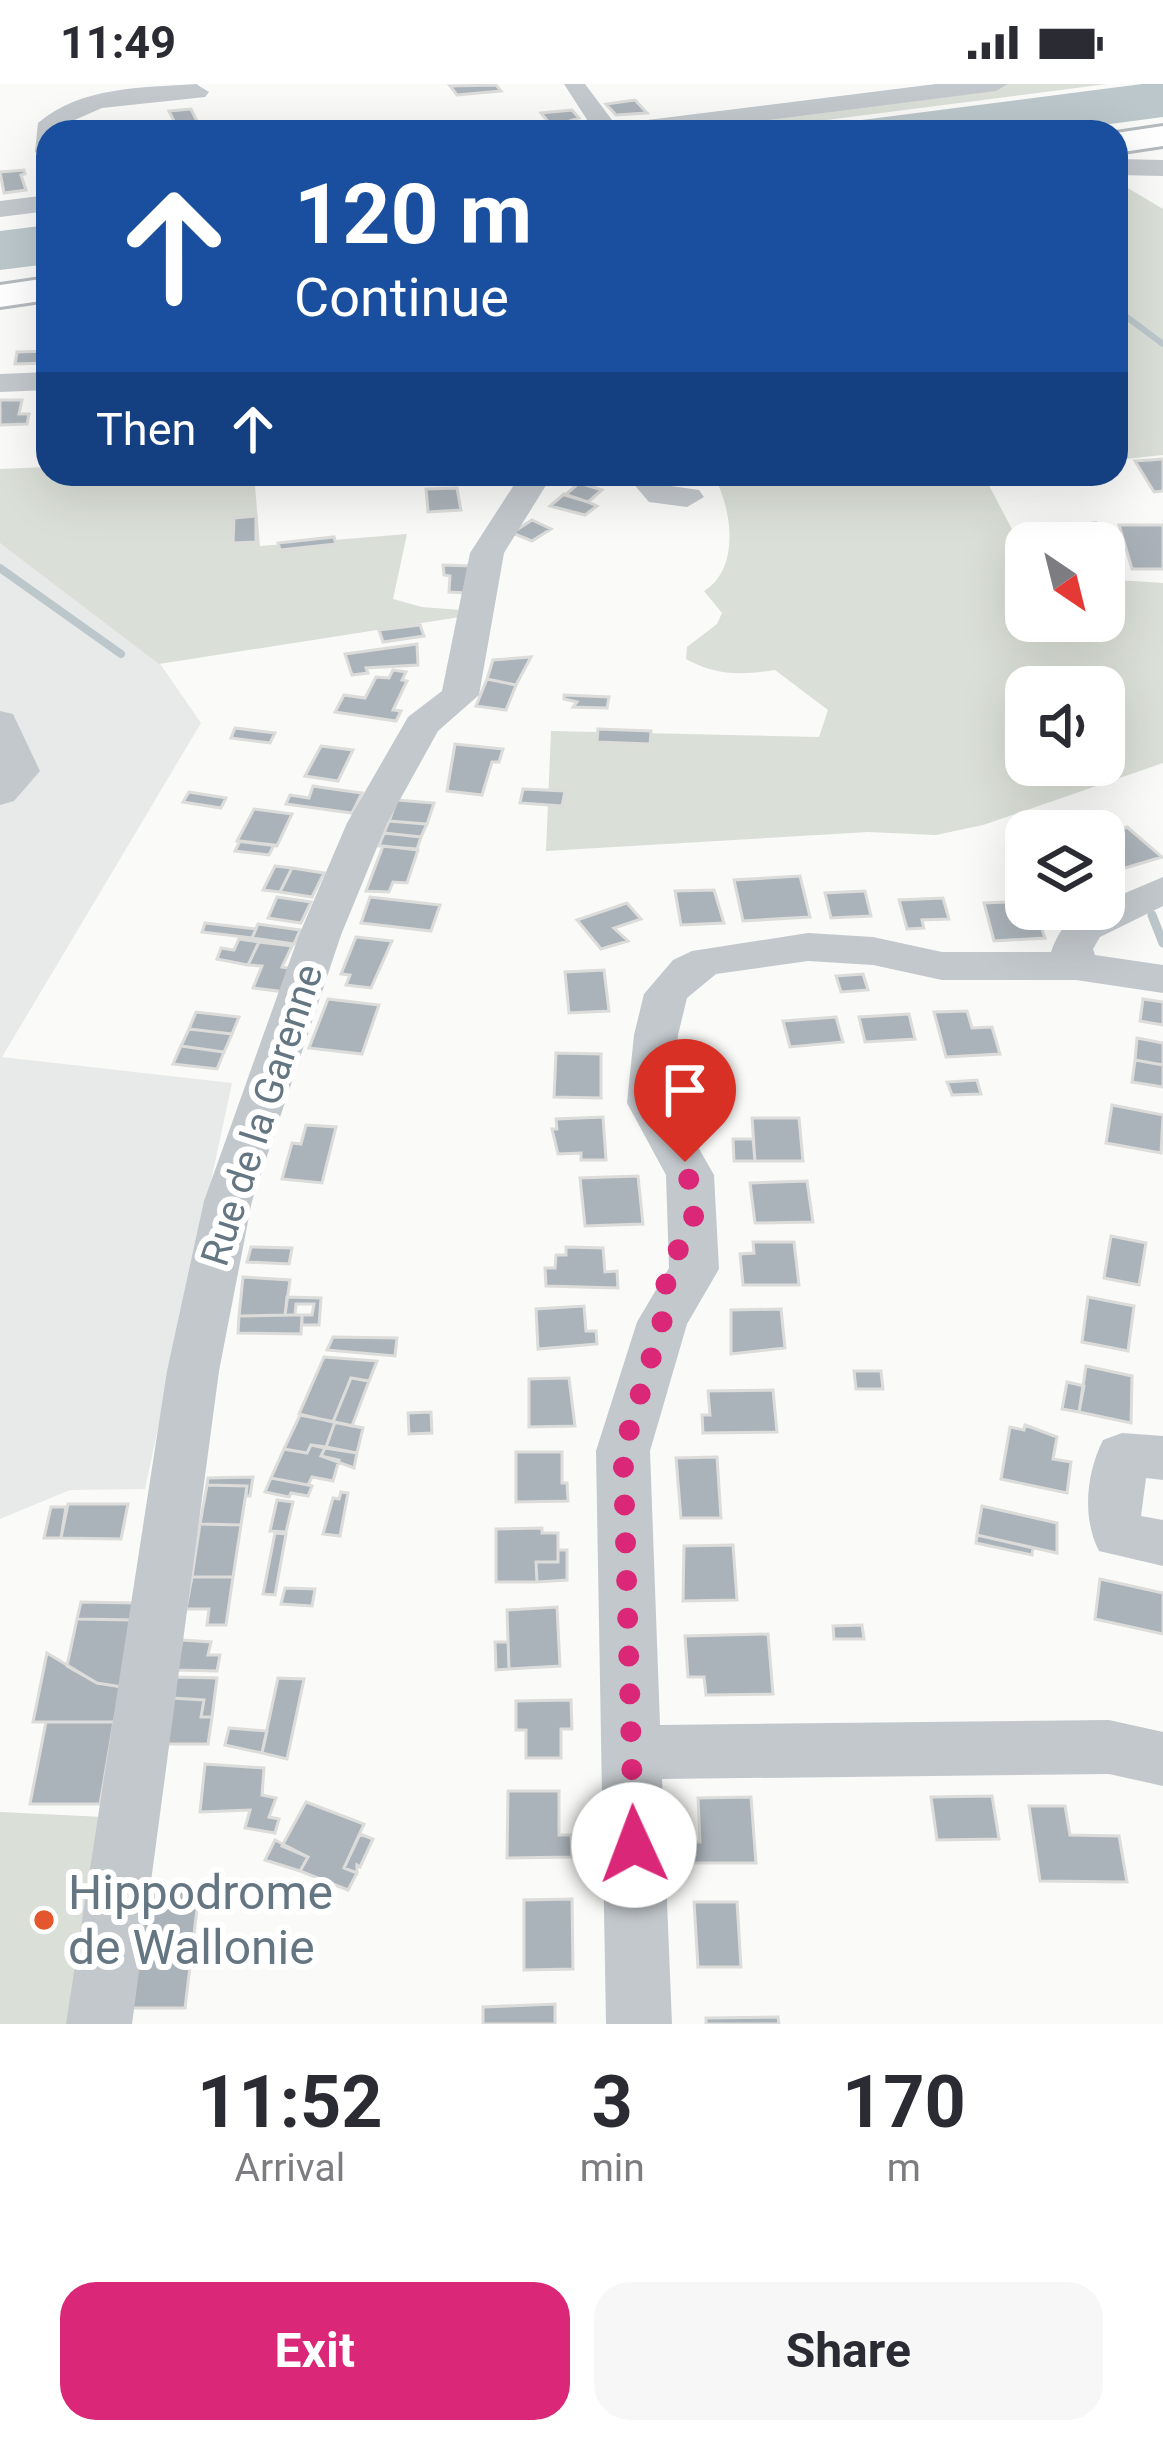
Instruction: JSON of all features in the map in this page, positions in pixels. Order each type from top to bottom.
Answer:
[{"type":"main road","points":[[1130,164],[1163,136]]},
{"type":"main road","points":[[0,296],[36,291]]},
{"type":"street","points":[[706,120],[996,84]]},
{"type":"street","points":[[568,85],[599,120]]},
{"type":"street","points":[[58,120],[112,100],[196,92]]},
{"type":"street","points":[[0,209],[36,204]]},
{"type":"street","points":[[0,383],[36,382]]},
{"type":"street","name":"Rue de la Garenne","points":[[99,2024],[193,1372],[228,1202],[320,935],[367,823],[422,725],[460,695],[487,553],[529,486]]},
{"type":"street","points":[[652,486],[661,495],[687,497]]},
{"type":"street","points":[[0,722],[20,771],[0,794]]},
{"type":"street","points":[[1076,966],[1072,949],[1084,928],[1163,890]]},
{"type":"street","points":[[639,2024],[623,1451],[662,1322],[694,1269],[690,1175],[650,1103],[660,1009],[666,994],[688,970],[737,953],[808,947],[873,951],[943,966],[1076,966],[1163,979]]},
{"type":"street","points":[[1163,1459],[1121,1455],[1113,1524],[1118,1534],[1163,1543]]},
{"type":"street","points":[[631,1755],[694,1750],[1109,1747],[1163,1759]]},
{"type":"shaded area","points":[[996,84],[1107,84],[826,120],[707,120]]},
{"type":"shaded area","points":[[1163,84],[1163,117],[1128,122],[862,120]]},
{"type":"shaded area","points":[[1128,188],[1163,209],[1163,455],[1128,459]]},
{"type":"shaded area","points":[[36,226],[36,266],[0,270],[0,231]]},
{"type":"shaded area","points":[[36,468],[36,486],[255,486],[260,546],[407,534],[393,599],[422,607],[474,611],[473,615],[159,664],[0,543],[0,469]]},
{"type":"shaded area","points":[[719,486],[989,486],[1008,522],[1005,642],[1125,642],[1125,581],[1163,583],[1163,763],[1125,776],[1125,666],[1005,666],[1005,786],[1096,786],[1027,810],[1005,810],[1005,817],[983,825],[936,835],[868,832],[546,851],[551,731],[819,737],[828,710],[775,670],[729,673],[686,659],[687,647],[717,624],[722,613],[704,591],[724,568],[728,520]]},
{"type":"shaded area","points":[[0,543],[154,655],[201,723],[2,1057],[232,1083],[145,1489],[70,1490],[0,1519]]},
{"type":"shaded area","name":"Hippodrome de Wallonie","points":[[0,1812],[104,1817],[71,2024],[0,2024]]},
{"type":"building","points":[[496,85],[501,91],[457,95],[450,86]]},
{"type":"building","points":[[635,100],[647,113],[616,115],[606,104]]},
{"type":"building","points":[[191,109],[196,120],[174,120],[169,111]]},
{"type":"building","points":[[572,110],[579,118],[547,120],[541,113]]},
{"type":"building","points":[[24,170],[26,190],[4,193],[0,172]]},
{"type":"building","points":[[36,351],[36,363],[15,364],[17,352]]},
{"type":"building","points":[[0,400],[22,400],[19,414],[29,414],[27,424],[0,425]]},
{"type":"building","points":[[1163,459],[1163,491],[1154,492],[1135,461]]},
{"type":"building","points":[[576,486],[602,490],[588,502],[565,495]]},
{"type":"building","points":[[457,488],[461,510],[428,512],[426,489]]},
{"type":"building","points":[[564,494],[597,506],[585,515],[550,506]]},
{"type":"building","points":[[256,516],[256,542],[233,543],[234,518]]},
{"type":"building","points":[[532,520],[551,529],[532,541],[512,533]]},
{"type":"building","points":[[1125,525],[1163,525],[1163,569],[1132,569]]},
{"type":"building","points":[[334,537],[336,544],[280,550],[278,543]]},
{"type":"building","points":[[443,565],[472,566],[468,593],[449,592],[450,576],[444,575]]},
{"type":"building","points":[[420,625],[424,636],[383,642],[379,630]]},
{"type":"building","points":[[417,644],[418,665],[366,668],[368,673],[352,675],[345,654]]},
{"type":"building","points":[[531,657],[516,685],[487,679],[493,660]]},
{"type":"building","points":[[393,670],[406,672],[402,680],[407,681],[393,710],[401,711],[396,721],[335,712],[344,695],[365,698],[376,677],[389,678]]},
{"type":"building","points":[[487,679],[516,685],[506,710],[476,706]]},
{"type":"building","points":[[564,695],[609,697],[607,708],[573,707],[577,702]]},
{"type":"building","points":[[235,728],[275,733],[270,743],[231,738]]},
{"type":"building","points":[[598,729],[651,731],[650,744],[597,742]]},
{"type":"building","points":[[455,744],[503,749],[499,762],[492,762],[482,795],[447,791]]},
{"type":"building","points":[[321,746],[353,750],[338,781],[305,776]]},
{"type":"building","points":[[313,786],[362,793],[352,813],[286,804],[290,795],[309,798]]},
{"type":"building","points":[[523,789],[565,791],[562,806],[520,803]]},
{"type":"building","points":[[189,792],[226,798],[221,808],[183,802]]},
{"type":"building","points":[[397,800],[434,803],[427,824],[389,821]]},
{"type":"building","points":[[254,809],[292,814],[277,846],[237,841]]},
{"type":"building","points":[[389,821],[427,824],[421,837],[384,833]]},
{"type":"building","points":[[1127,827],[1162,857],[1125,868]]},
{"type":"building","points":[[384,833],[421,837],[417,849],[379,846]]},
{"type":"building","points":[[240,841],[274,845],[269,855],[235,851]]},
{"type":"building","points":[[383,846],[418,850],[407,883],[393,882],[389,892],[366,891]]},
{"type":"building","points":[[275,866],[292,868],[280,892],[263,890]]},
{"type":"building","points":[[292,868],[324,873],[312,897],[280,892]]},
{"type":"building","points":[[800,876],[810,917],[743,921],[734,880]]},
{"type":"building","points":[[714,890],[724,923],[681,925],[675,891]]},
{"type":"building","points":[[865,891],[871,916],[831,918],[825,893]]},
{"type":"building","points":[[277,897],[311,902],[301,923],[268,918]]},
{"type":"building","points":[[370,897],[440,905],[431,931],[361,923]]},
{"type":"building","points":[[943,898],[949,919],[922,920],[924,928],[907,929],[899,900]]},
{"type":"building","points":[[1005,902],[1005,930],[1042,930],[1045,938],[994,941],[984,903]]},
{"type":"building","points":[[627,903],[641,919],[614,928],[628,941],[601,949],[577,920]]},
{"type":"building","points":[[205,923],[256,929],[252,938],[202,932]]},
{"type":"building","points":[[258,924],[300,930],[294,944],[252,938]]},
{"type":"building","points":[[356,937],[392,941],[371,988],[346,985],[350,975],[341,974]]},
{"type":"building","points":[[239,939],[259,942],[248,965],[217,959],[221,948],[234,950]]},
{"type":"building","points":[[259,942],[292,946],[282,967],[295,969],[286,992],[253,988],[262,966],[248,965]]},
{"type":"building","points":[[604,970],[609,1011],[569,1013],[565,972]]},
{"type":"building","points":[[863,974],[868,990],[841,992],[836,976]]},
{"type":"building","points":[[328,999],[379,1005],[362,1054],[309,1048]]},
{"type":"building","points":[[1143,999],[1163,1002],[1163,1025],[1140,1021]]},
{"type":"building","points":[[967,1011],[972,1028],[992,1027],[1000,1054],[946,1057],[934,1012]]},
{"type":"building","points":[[196,1012],[239,1017],[232,1034],[189,1029]]},
{"type":"building","points":[[909,1014],[915,1039],[865,1042],[859,1017]]},
{"type":"building","points":[[836,1017],[843,1042],[790,1047],[783,1021]]},
{"type":"building","points":[[189,1029],[232,1034],[224,1052],[181,1046]]},
{"type":"building","points":[[1137,1038],[1163,1043],[1163,1065],[1135,1060]]},
{"type":"building","points":[[181,1046],[224,1052],[217,1069],[173,1064]]},
{"type":"building","points":[[556,1053],[601,1054],[601,1098],[554,1097]]},
{"type":"building","points":[[1135,1060],[1163,1065],[1163,1087],[1132,1082]]},
{"type":"building","points":[[977,1080],[981,1094],[952,1095],[947,1082]]},
{"type":"building","points":[[1112,1105],[1163,1115],[1161,1153],[1106,1143]]},
{"type":"building","points":[[603,1117],[606,1160],[581,1160],[581,1153],[558,1154],[552,1129],[557,1129],[556,1119]]},
{"type":"building","points":[[752,1118],[799,1118],[803,1161],[755,1161]]},
{"type":"building","points":[[306,1125],[336,1127],[322,1183],[282,1179],[292,1143],[301,1144]]},
{"type":"building","points":[[733,1139],[753,1139],[755,1161],[734,1161]]},
{"type":"building","points":[[638,1176],[643,1224],[585,1226],[580,1178]]},
{"type":"building","points":[[807,1181],[813,1222],[755,1223],[750,1183]]},
{"type":"building","points":[[1111,1236],[1146,1243],[1139,1285],[1104,1278]]},
{"type":"building","points":[[753,1242],[794,1242],[799,1285],[743,1285],[740,1254],[754,1253]]},
{"type":"building","points":[[251,1247],[292,1248],[289,1264],[247,1262]]},
{"type":"building","points":[[566,1247],[603,1248],[605,1272],[617,1271],[618,1288],[546,1286],[545,1268],[555,1268],[556,1255],[566,1255]]},
{"type":"building","points":[[243,1277],[290,1280],[285,1315],[239,1316]]},
{"type":"building","points":[[287,1297],[321,1298],[319,1325],[302,1325],[302,1315],[312,1315],[314,1304],[296,1304],[295,1315],[285,1315]]},
{"type":"building","points":[[1088,1297],[1134,1306],[1128,1351],[1082,1342]]},
{"type":"building","points":[[584,1306],[586,1331],[596,1331],[597,1344],[538,1349],[536,1309]]},
{"type":"building","points":[[781,1309],[785,1348],[731,1354],[731,1310]]},
{"type":"building","points":[[302,1315],[301,1334],[238,1333],[239,1316]]},
{"type":"building","points":[[333,1337],[397,1338],[395,1356],[327,1350]]},
{"type":"building","points":[[324,1357],[377,1361],[369,1381],[351,1378],[333,1422],[299,1414]]},
{"type":"building","points":[[1086,1366],[1132,1376],[1131,1423],[1079,1412]]},
{"type":"building","points":[[854,1371],[881,1371],[883,1389],[856,1389]]},
{"type":"building","points":[[351,1378],[369,1381],[352,1426],[333,1422]]},
{"type":"building","points":[[569,1378],[575,1426],[529,1427],[529,1379]]},
{"type":"building","points":[[1067,1382],[1084,1386],[1079,1412],[1062,1409]]},
{"type":"building","points":[[773,1390],[777,1432],[703,1433],[702,1415],[710,1415],[708,1391]]},
{"type":"building","points":[[431,1412],[432,1433],[409,1434],[408,1413]]},
{"type":"building","points":[[300,1415],[335,1422],[326,1447],[311,1445],[307,1453],[284,1449]]},
{"type":"building","points":[[335,1422],[363,1428],[357,1453],[326,1447]]},
{"type":"building","points":[[1025,1425],[1057,1437],[1053,1459],[1071,1462],[1067,1493],[1001,1479],[1010,1427],[1024,1430]]},
{"type":"building","points":[[311,1445],[325,1448],[321,1456],[339,1460],[333,1481],[312,1477],[308,1485],[271,1478],[284,1449],[307,1453]]},
{"type":"building","points":[[325,1448],[357,1453],[354,1468],[321,1456]]},
{"type":"building","points":[[516,1452],[562,1452],[562,1483],[567,1483],[568,1501],[516,1502]]},
{"type":"building","points":[[717,1457],[721,1518],[681,1518],[676,1458]]},
{"type":"building","points":[[253,1477],[250,1496],[246,1496],[247,1486],[207,1485],[208,1478]]},
{"type":"building","points":[[271,1478],[312,1486],[308,1496],[265,1492]]},
{"type":"building","points":[[207,1485],[247,1486],[241,1525],[200,1524]]},
{"type":"building","points":[[341,1492],[348,1493],[340,1536],[323,1534],[333,1498],[339,1499]]},
{"type":"building","points":[[277,1500],[293,1502],[286,1532],[270,1531]]},
{"type":"building","points":[[68,1504],[128,1504],[121,1539],[61,1538]]},
{"type":"building","points":[[982,1506],[1057,1523],[1057,1553],[977,1535]]},
{"type":"building","points":[[51,1507],[66,1507],[61,1538],[44,1538]]},
{"type":"building","points":[[200,1524],[241,1525],[233,1577],[192,1577]]},
{"type":"building","points":[[542,1528],[542,1533],[558,1533],[558,1562],[536,1562],[537,1582],[496,1582],[496,1529]]},
{"type":"building","points":[[275,1533],[286,1534],[275,1595],[263,1594]]},
{"type":"building","points":[[977,1535],[1033,1548],[1032,1555],[976,1543]]},
{"type":"building","points":[[733,1545],[737,1600],[683,1601],[684,1546]]},
{"type":"building","points":[[558,1550],[567,1550],[567,1580],[537,1582],[536,1562],[558,1562]]},
{"type":"building","points":[[192,1577],[233,1577],[226,1625],[207,1625],[209,1609],[186,1609]]},
{"type":"building","points":[[1100,1579],[1163,1593],[1163,1634],[1095,1619]]},
{"type":"building","points":[[285,1588],[315,1589],[312,1606],[281,1604]]},
{"type":"building","points":[[81,1602],[136,1603],[134,1620],[77,1619]]},
{"type":"building","points":[[557,1607],[560,1666],[509,1669],[507,1610]]},
{"type":"building","points":[[77,1619],[134,1620],[122,1687],[97,1683],[67,1666]]},
{"type":"building","points":[[862,1625],[864,1639],[834,1639],[833,1626]]},
{"type":"building","points":[[768,1634],[773,1694],[706,1695],[704,1677],[688,1677],[685,1636]]},
{"type":"building","points":[[182,1640],[211,1642],[208,1655],[220,1655],[217,1671],[176,1670]]},
{"type":"building","points":[[495,1642],[508,1642],[509,1669],[496,1670]]},
{"type":"building","points":[[47,1653],[97,1683],[122,1687],[114,1722],[33,1722]]},
{"type":"building","points":[[175,1677],[217,1678],[212,1717],[201,1717],[204,1700],[172,1698]]},
{"type":"building","points":[[278,1678],[304,1679],[287,1759],[262,1753]]},
{"type":"building","points":[[172,1698],[204,1700],[201,1717],[212,1717],[208,1744],[164,1744]]},
{"type":"building","points":[[571,1700],[572,1729],[561,1729],[561,1758],[526,1758],[526,1730],[516,1730],[516,1701]]},
{"type":"building","points":[[46,1722],[114,1722],[100,1804],[30,1804]]},
{"type":"building","points":[[229,1728],[267,1731],[262,1753],[225,1745]]},
{"type":"building","points":[[205,1764],[264,1768],[262,1795],[276,1798],[269,1817],[279,1819],[275,1833],[245,1828],[250,1810],[200,1812]]},
{"type":"building","points":[[508,1791],[559,1791],[559,1835],[571,1835],[572,1857],[507,1858]]},
{"type":"building","points":[[992,1796],[999,1839],[937,1840],[931,1797]]},
{"type":"building","points":[[751,1797],[756,1863],[692,1863],[691,1842],[700,1842],[698,1798]]},
{"type":"building","points":[[306,1802],[364,1824],[344,1868],[357,1873],[348,1890],[300,1871],[308,1857],[282,1846]]},
{"type":"building","points":[[1029,1806],[1065,1806],[1070,1835],[1119,1836],[1127,1882],[1040,1881]]},
{"type":"building","points":[[360,1834],[373,1839],[357,1873],[344,1868]]},
{"type":"building","points":[[275,1840],[308,1857],[300,1871],[265,1860]]},
{"type":"building","points":[[200,1885],[193,1942],[135,1942],[146,1886]]},
{"type":"building","points":[[572,1899],[573,1969],[524,1970],[524,1900]]},
{"type":"building","points":[[694,1902],[737,1902],[741,1967],[698,1967]]},
{"type":"building","points":[[135,1942],[193,1942],[185,2008],[128,2008]]},
{"type":"building","points":[[555,2004],[555,2024],[483,2024],[483,2007]]},
{"type":"building","points":[[778,2017],[779,2024],[706,2024],[706,2018]]},
{"type":"waterway","points":[[1128,318],[1163,344]]},
{"type":"waterway","points":[[0,568],[121,654]]},
{"type":"waterway","points":[[1152,915],[1163,943]]},
{"type":"place","name":"Hippodrome de Wallonie","points":[[44,1920]]},
{"type":"route","points":[[634,1845],[623,1451],[662,1322],[664,1276],[691,1232],[695,1208],[685,1162]]}]
